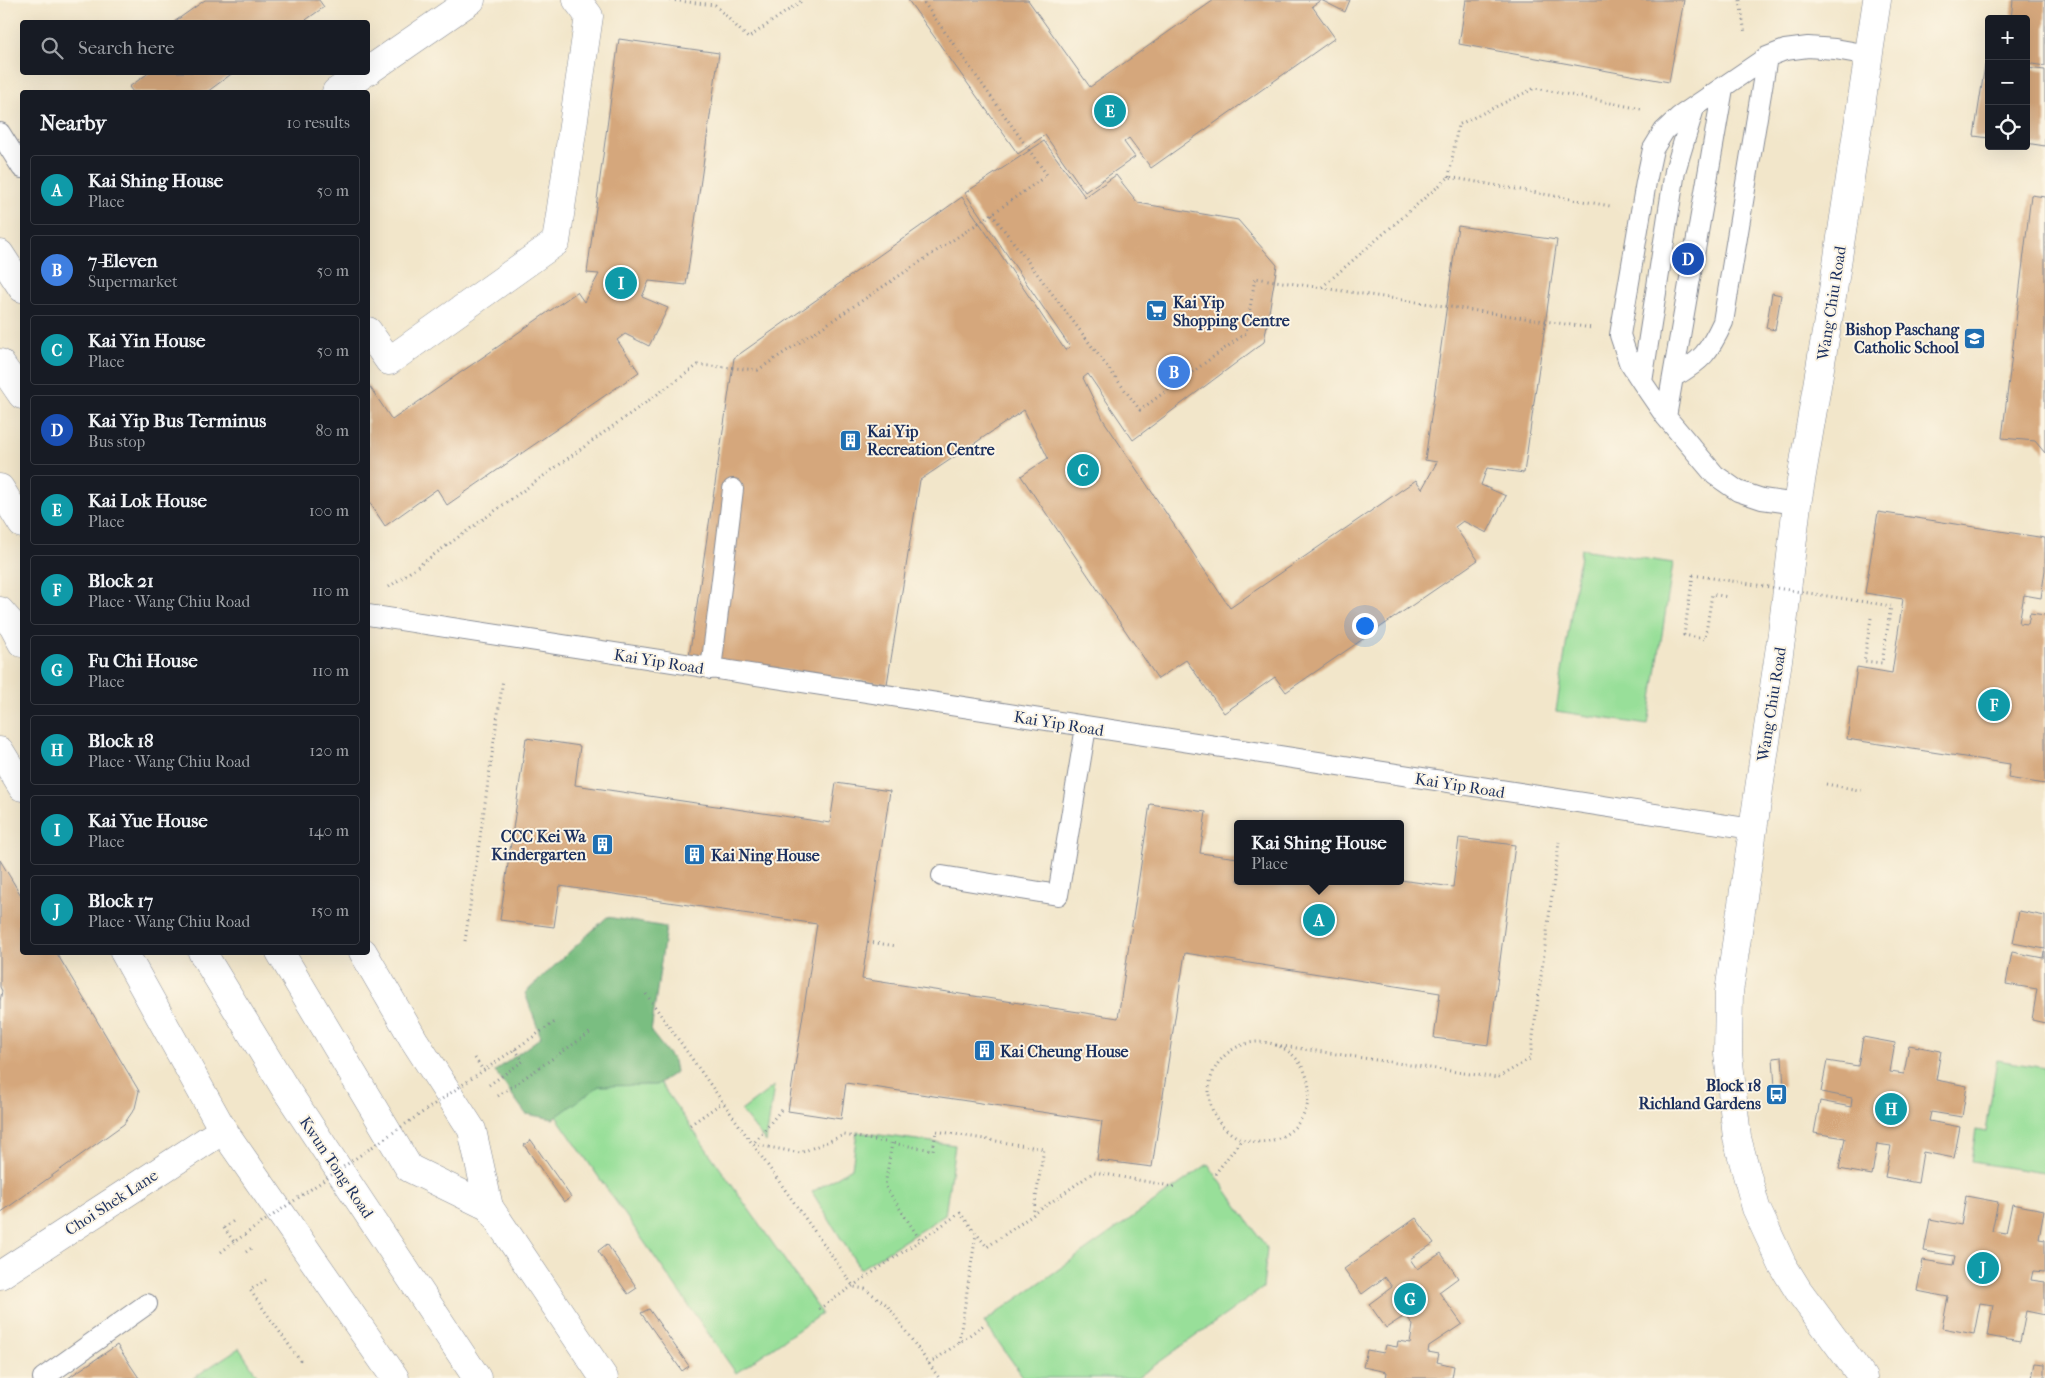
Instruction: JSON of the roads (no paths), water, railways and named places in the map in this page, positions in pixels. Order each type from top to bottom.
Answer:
[{"type":"main road","points":[[370,69],[471,0]]},
{"type":"main road","points":[[370,334],[389,361],[556,242],[589,16],[577,0]]},
{"type":"main road","name":"Wang Chiu Road","points":[[1862,1378],[1798,1290],[1782,1264],[1756,1208],[1737,1138],[1728,1053],[1729,992],[1752,829],[1782,633],[1798,504],[1832,297],[1877,0]]},
{"type":"main road","points":[[339,90],[362,75]]},
{"type":"main road","points":[[0,254],[20,285]]},
{"type":"main road","points":[[0,363],[20,392]]},
{"type":"main road","points":[[1,490],[20,521]]},
{"type":"main road","points":[[0,751],[20,784]]},
{"type":"main road","points":[[126,955],[223,1130],[395,1378]]},
{"type":"main road","name":"Kwun Tong Road","points":[[204,955],[286,1090],[477,1378]]},
{"type":"main road","points":[[282,955],[409,1168],[489,1207]]},
{"type":"main road","points":[[365,955],[414,1040],[472,1130],[489,1207],[604,1378]]},
{"type":"main road","name":"Choi Shek Lane","points":[[0,1275],[223,1130]]},
{"type":"lane","points":[[1798,504],[1762,499],[1738,491],[1715,475],[1666,417],[1642,382],[1629,362],[1620,335],[1653,149],[1664,131],[1767,57],[1785,50],[1808,47],[1835,49],[1869,55]]},
{"type":"lane","points":[[1673,377],[1695,364],[1713,344],[1723,322],[1767,57]]},
{"type":"lane","points":[[1666,417],[1723,88]]},
{"type":"lane","points":[[1642,382],[1676,171],[1694,108]]},
{"type":"lane","points":[[0,133],[20,165]]},
{"type":"lane","points":[[710,669],[734,489]]},
{"type":"lane","name":"Kai Yip Road","points":[[370,615],[1752,829]]},
{"type":"lane","points":[[942,876],[1058,895],[1086,727]]},
{"type":"lane","points":[[43,1378],[148,1304]]},
{"type":"place","name":"Kai Lok House","points":[[1110,111]]},
{"type":"place","name":"Kai Yip Bus Terminus","points":[[1688,259]]},
{"type":"place","name":"Kai Yue House","points":[[621,283]]},
{"type":"place","name":"Kai Yip Shopping Centre","points":[[1157,311]]},
{"type":"place","name":"Bishop Paschang Catholic School","points":[[1975,338]]},
{"type":"place","name":"7-Eleven","points":[[1174,372]]},
{"type":"place","name":"Kai Yip Recreation Centre","points":[[851,440]]},
{"type":"place","name":"Kai Yin House","points":[[1083,470]]},
{"type":"place","name":"Block 21","points":[[1994,705]]},
{"type":"place","name":"CCC Kei Wa Kindergarten","points":[[602,845]]},
{"type":"place","name":"Kai Ning House","points":[[695,855]]},
{"type":"place","name":"Kai Shing House","points":[[1319,920]]},
{"type":"place","name":"Kai Cheung House","points":[[984,1051]]},
{"type":"place","name":"Block 18 Richland Gardens","points":[[1777,1094]]},
{"type":"place","name":"Block 18","points":[[1891,1109]]},
{"type":"place","name":"Block 17","points":[[1983,1268]]},
{"type":"place","name":"Fu Chi House","points":[[1410,1299]]}]
